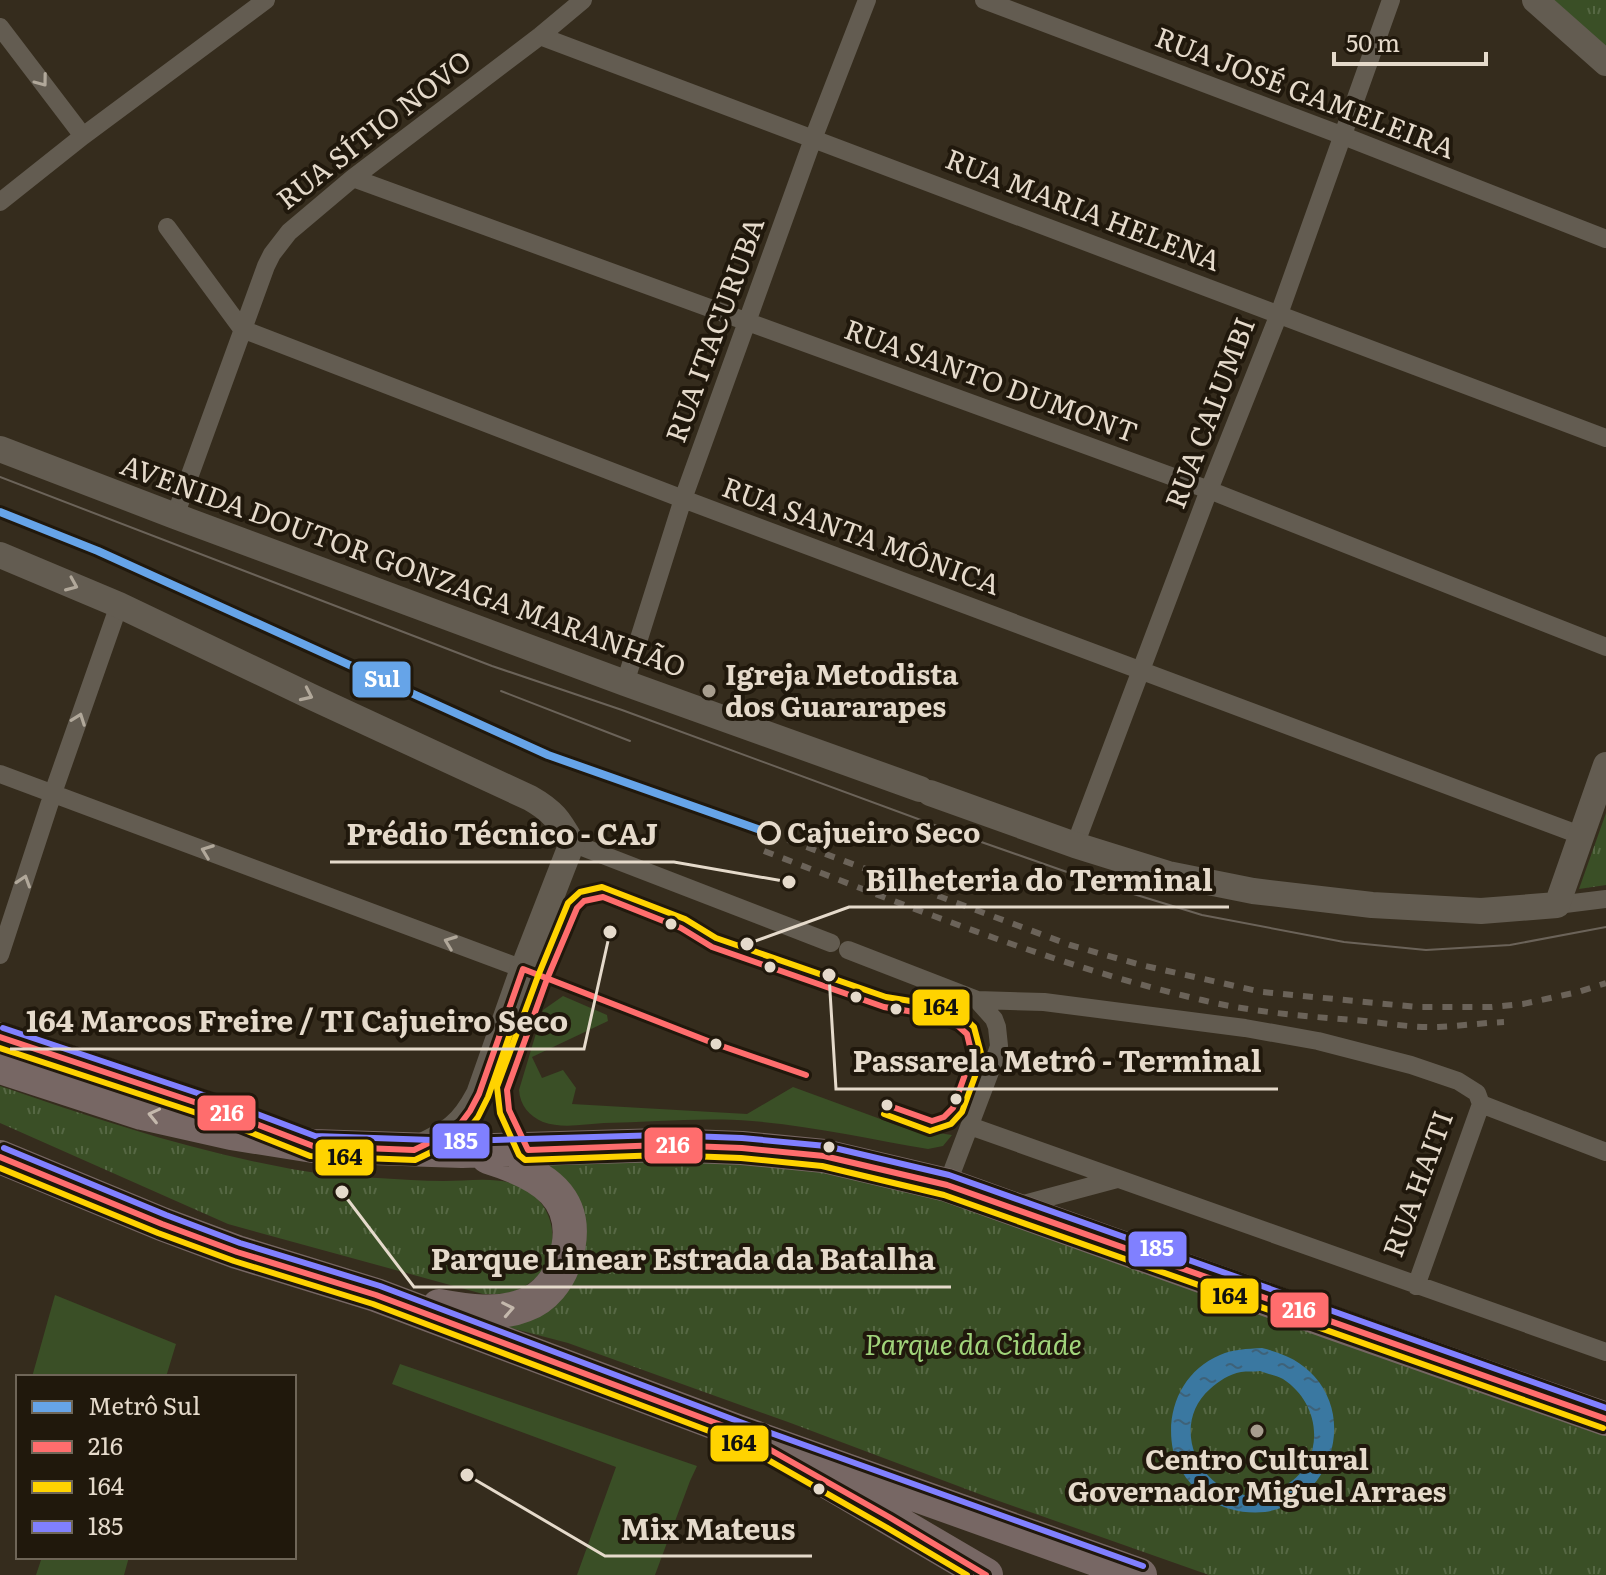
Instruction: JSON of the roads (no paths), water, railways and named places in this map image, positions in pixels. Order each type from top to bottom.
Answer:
[{"type":"highway","points":[[0,1067],[142,1113],[231,1133],[313,1146],[462,1151],[662,1145],[742,1148],[824,1156],[947,1185],[1606,1419]]},
{"type":"highway","points":[[376,1295],[456,1309],[499,1312],[527,1305],[560,1276],[568,1249],[570,1226],[568,1213],[556,1195],[536,1176],[504,1162],[462,1151]]},
{"type":"highway","points":[[0,1157],[177,1230],[376,1295],[737,1431],[1140,1575]]},
{"type":"highway","points":[[737,1431],[986,1575]]},
{"type":"main road","points":[[0,1037],[230,1114],[313,1146]]},
{"type":"street","points":[[0,202],[266,0]]},
{"type":"street","name":"RUA SÍTIO NOVO","points":[[175,516],[266,266],[280,243],[353,178],[583,0]]},
{"type":"street","name":"RUA ITACURUBA","points":[[625,683],[683,499],[813,139],[867,0]]},
{"type":"street","name":"RUA JOSÉ GAMELEIRA","points":[[984,0],[1606,239]]},
{"type":"street","name":"RUA CALUMBI","points":[[1075,845],[1279,314],[1391,0]]},
{"type":"street","points":[[1535,0],[1606,63]]},
{"type":"street","points":[[0,27],[83,136]]},
{"type":"street","name":"RUA MARIA HELENA","points":[[540,36],[1606,438]]},
{"type":"street","name":"RUA SANTO DUMONT","points":[[353,178],[1209,490],[1606,647]]},
{"type":"street","points":[[167,227],[242,329]]},
{"type":"street","name":"RUA SANTA MÔNICA","points":[[242,329],[683,499],[1580,835]]},
{"type":"street","name":"AVENIDA DOUTOR GONZAGA MARANHÃO","points":[[0,449],[625,683],[1075,845],[1168,874],[1253,891],[1372,905],[1481,911],[1606,899]]},
{"type":"street","points":[[0,555],[119,605],[530,798],[548,809],[572,843],[977,1000],[1088,1007],[1318,1041],[1411,1065],[1458,1081],[1477,1093],[1481,1104],[1606,1152]]},
{"type":"street","points":[[0,955],[119,605]]},
{"type":"street","points":[[1557,905],[1606,765]]},
{"type":"street","points":[[0,774],[523,969]]},
{"type":"street","points":[[414,1150],[447,1134],[461,1123],[479,1094],[572,843]]},
{"type":"street","points":[[947,1185],[999,1046],[994,1019],[977,1000]]},
{"type":"street","name":"RUA HAITI","points":[[1416,1286],[1481,1104]]},
{"type":"street","points":[[970,1126],[1606,1352]]},
{"type":"street","points":[[1009,1208],[1117,1179]]},
{"type":"water","points":[[1262,1348],[1290,1358],[1314,1376],[1327,1395],[1333,1416],[1334,1437],[1329,1458],[1305,1494],[1287,1506],[1265,1512],[1250,1512],[1220,1506],[1196,1489],[1182,1471],[1173,1450],[1172,1421],[1174,1407],[1186,1382],[1207,1362],[1225,1353]],"holes":[[[1260,1371],[1283,1379],[1301,1396],[1312,1417],[1314,1440],[1307,1464],[1294,1479],[1270,1492],[1242,1495],[1224,1488],[1209,1476],[1198,1461],[1192,1443],[1191,1424],[1197,1405],[1217,1383],[1237,1373]]]},
{"type":"tram line","points":[[0,477],[492,666],[622,710],[967,837],[1202,915],[1344,942],[1426,950],[1510,945],[1606,927]]},
{"type":"tram line","points":[[501,691],[630,741]]},
{"type":"railway","points":[[769,833],[1070,945],[1141,965],[1262,992],[1417,1007],[1492,1007],[1523,1004],[1606,983]]},
{"type":"railway","points":[[764,851],[1035,952],[1202,1000],[1277,1013],[1417,1027],[1504,1022]]},
{"type":"metro line","name":"Sul","points":[[0,512],[98,551],[548,755],[769,833]]},
{"type":"place","name":"Igreja Metodista dos Guararapes","points":[[709,691]]},
{"type":"place","name":"Cajueiro Seco","points":[[769,833]]},
{"type":"place","name":"Prédio Técnico - CAJ","points":[[789,882]]},
{"type":"place","name":"164 Marcos Freire / TI Cajueiro Seco","points":[[610,932]]},
{"type":"place","name":"Bilheteria do Terminal","points":[[747,944]]},
{"type":"place","name":"Passarela Metrô - Terminal","points":[[829,975]]},
{"type":"place","name":"Parque Linear Estrada da Batalha","points":[[342,1192]]},
{"type":"place","name":"Centro Cultural Governador Miguel Arraes","points":[[1257,1431]]},
{"type":"place","name":"Mix Mateus","points":[[467,1475]]},
{"type":"park label","name":"Parque da Cidade","points":[[973,1345]]}]
